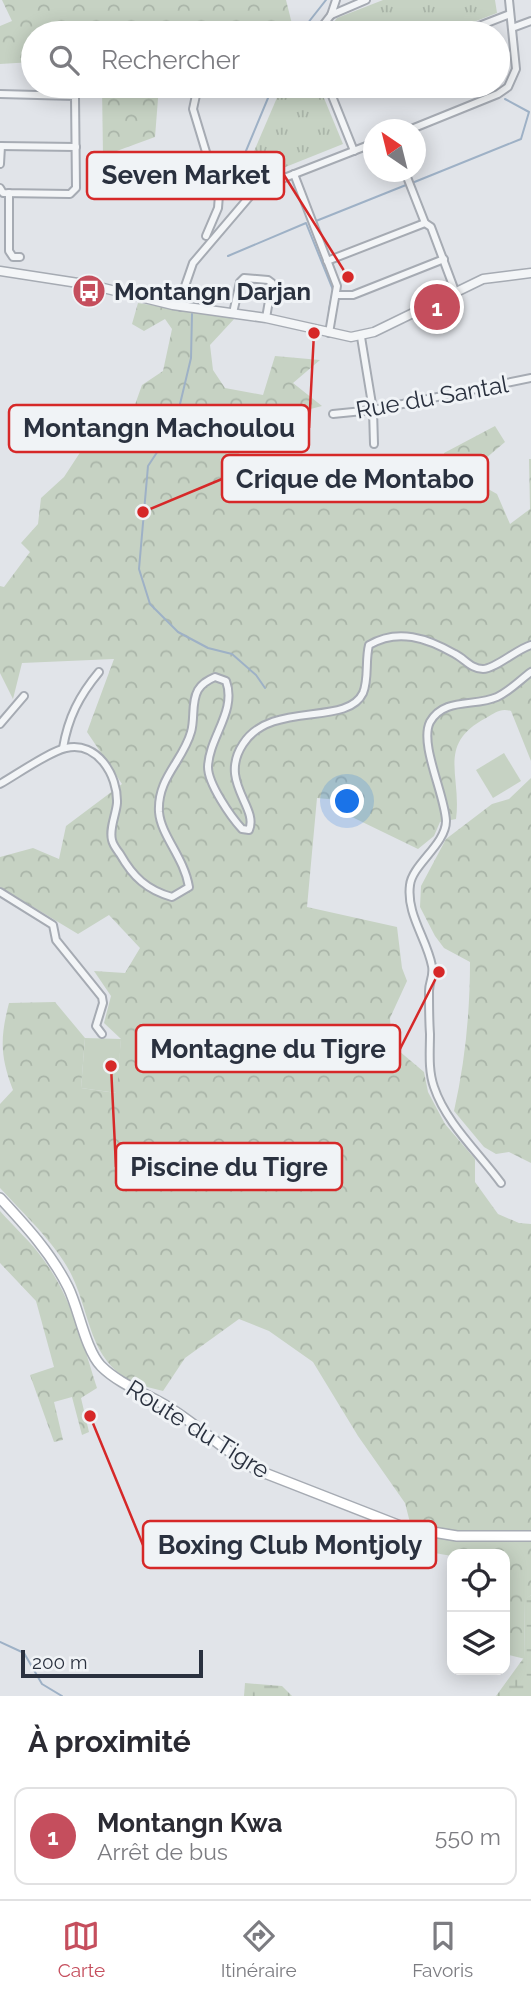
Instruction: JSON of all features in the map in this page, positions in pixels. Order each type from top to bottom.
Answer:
[{"type":"main road","name":"Route du Tigre","points":[[0,1198],[37,1238],[58,1266],[100,1365],[187,1419],[238,1459],[257,1470],[403,1527],[457,1536],[531,1536]]},
{"type":"street","points":[[326,21],[336,0]]},
{"type":"street","points":[[331,15],[366,0]]},
{"type":"street","points":[[509,0],[516,69],[510,82]]},
{"type":"street","points":[[492,21],[510,14]]},
{"type":"street","points":[[512,29],[531,21]]},
{"type":"street","points":[[0,94],[21,95]]},
{"type":"street","points":[[0,188],[3,193],[74,192],[75,98]]},
{"type":"street","points":[[195,98],[193,109],[219,195],[206,236]]},
{"type":"street","points":[[333,98],[354,151]]},
{"type":"street","points":[[426,123],[488,98]]},
{"type":"street","points":[[0,164],[0,146],[76,147]]},
{"type":"street","points":[[181,307],[184,289],[194,263],[256,189],[363,147]]},
{"type":"street","points":[[294,174],[337,286],[329,333]]},
{"type":"street","points":[[409,182],[425,223],[431,227],[455,291]]},
{"type":"street","points":[[9,193],[10,255],[20,257]]},
{"type":"street","points":[[213,220],[225,226]]},
{"type":"street","points":[[327,261],[425,223]]},
{"type":"street","points":[[0,233],[9,237]]},
{"type":"street","points":[[337,295],[354,295],[444,260]]},
{"type":"street","points":[[0,271],[91,285],[181,307],[265,318],[329,333],[361,337],[455,291],[499,275],[531,272]]},
{"type":"street","points":[[233,313],[240,282],[244,278],[268,280],[272,283],[265,318]]},
{"type":"street","points":[[361,337],[373,410],[374,444]]},
{"type":"street","name":"Rue du Santal","points":[[332,414],[373,410],[531,378]]},
{"type":"street","points":[[0,784],[63,748],[85,747],[98,755],[117,794],[112,841],[130,871],[156,892],[172,897],[189,887],[183,863],[161,822],[161,796],[170,768],[191,731],[197,691],[206,680],[215,677],[226,681],[229,691],[229,703],[214,740],[208,769],[211,781],[232,819],[242,830],[249,830],[253,822],[236,786],[237,754],[244,742],[264,723],[349,708],[363,693],[369,645],[390,636],[414,636],[456,654],[471,666],[483,669],[531,645]]},
{"type":"street","points":[[63,748],[78,699],[99,672]]},
{"type":"street","points":[[501,1183],[450,1117],[434,1087],[430,1060],[429,988],[434,974],[425,940],[411,909],[410,883],[446,825],[428,739],[431,720],[447,707],[488,701],[499,696],[531,672]]},
{"type":"street","points":[[0,724],[24,696]]},
{"type":"street","points":[[0,892],[53,925],[56,940],[102,997],[103,1003],[96,1026],[102,1034]]},
{"type":"green space","points":[[2,0],[286,0],[291,21],[21,21],[21,63],[0,64],[0,26],[12,21]]},
{"type":"green space","points":[[383,0],[495,0],[497,13],[476,21],[335,21]]},
{"type":"green space","points":[[102,98],[158,98],[155,137],[103,156]]},
{"type":"green space","points":[[277,98],[324,98],[343,144],[258,178],[248,180],[246,170]]},
{"type":"green space","points":[[138,303],[235,318],[210,345],[213,370],[225,388],[263,395],[275,356],[320,360],[293,383],[322,406],[280,417],[283,429],[231,458],[238,495],[290,472],[315,471],[349,482],[378,473],[427,502],[449,483],[444,453],[495,426],[505,442],[465,476],[497,494],[510,524],[530,509],[531,459],[531,761],[511,711],[498,712],[471,728],[461,739],[454,762],[456,819],[440,822],[434,836],[418,849],[352,817],[350,801],[317,798],[307,907],[397,927],[402,968],[407,981],[390,1018],[392,1045],[424,1072],[428,1092],[445,1124],[475,1159],[475,1182],[498,1214],[519,1223],[531,1224],[531,1595],[524,1601],[525,1659],[510,1655],[510,1549],[447,1549],[447,1555],[417,1550],[405,1503],[358,1436],[313,1362],[269,1331],[239,1319],[185,1358],[163,1391],[132,1382],[107,1361],[99,1349],[72,1276],[58,1253],[0,1188],[0,1104],[13,1090],[3,1047],[9,1003],[55,1002],[85,1038],[81,1088],[116,1093],[121,1039],[104,1023],[111,996],[94,971],[125,973],[140,948],[109,915],[78,934],[0,887],[0,857],[33,848],[59,859],[66,826],[122,784],[87,732],[114,659],[22,663],[13,699],[0,673],[0,586],[4,587],[30,552],[21,543],[38,524],[41,498],[64,477],[81,451],[127,427],[142,385],[163,371],[172,329],[165,319],[144,331],[132,324]]},
{"type":"green space","points":[[504,753],[521,781],[493,798],[476,770]]},
{"type":"green space","points":[[531,778],[531,1163],[509,1152],[496,1154],[484,1147],[454,1111],[466,1037],[470,962],[444,948],[420,907],[421,886],[446,839],[492,804],[509,799]]},
{"type":"green space","points":[[85,1038],[121,1039],[117,1093],[81,1088]]},
{"type":"green space","points":[[0,1211],[53,1273],[75,1321],[97,1388],[81,1398],[89,1432],[82,1435],[72,1397],[54,1402],[63,1440],[54,1442],[30,1375],[54,1367],[36,1301],[0,1263]]},
{"type":"green space","points":[[531,1595],[531,1696],[496,1696],[525,1656],[524,1600]]},
{"type":"green space","points":[[245,1683],[282,1686],[292,1696],[244,1696]]},
{"type":"waterway","points":[[309,21],[326,0]]},
{"type":"waterway","points":[[233,182],[268,98]]},
{"type":"waterway","points":[[412,183],[521,139],[529,112],[505,99]]},
{"type":"waterway","points":[[316,221],[406,185]]},
{"type":"waterway","points":[[228,256],[306,223],[333,290],[329,310]]},
{"type":"waterway","points":[[192,314],[191,358],[175,425],[148,466],[139,569],[150,604],[178,632],[208,648],[232,654],[256,675],[265,688]]},
{"type":"waterway","points":[[0,1642],[24,1653],[42,1684],[62,1696]]},
{"type":"place","name":"Seven Market","points":[[348,277]]},
{"type":"place","name":"Montangn Darjan","points":[[89,291]]},
{"type":"place","name":"Montangn Kwa","points":[[437,307]]},
{"type":"place","name":"Montangn Machoulou","points":[[314,333]]},
{"type":"place","name":"Crique de Montabo","points":[[143,512]]},
{"type":"place","name":"Montagne du Tigre","points":[[439,972]]},
{"type":"place","name":"Piscine du Tigre","points":[[111,1066]]},
{"type":"place","name":"Boxing Club Montjoly","points":[[90,1416]]}]
